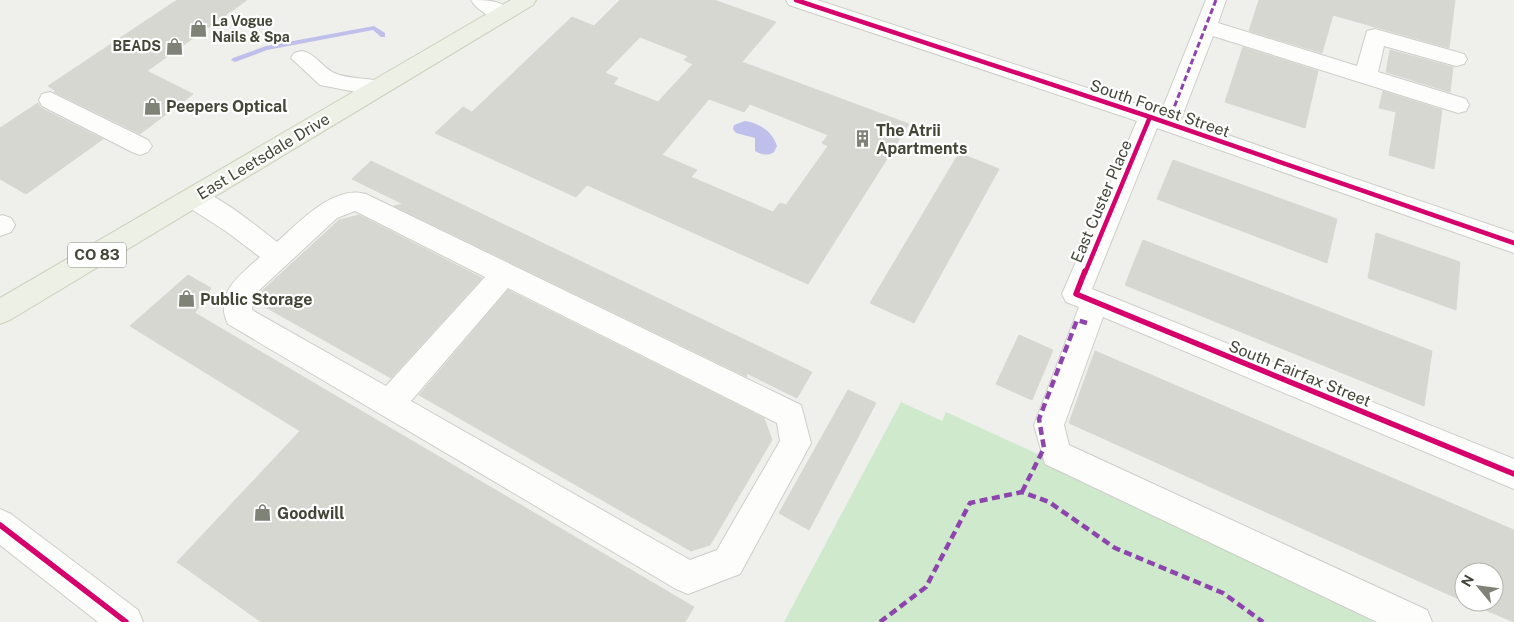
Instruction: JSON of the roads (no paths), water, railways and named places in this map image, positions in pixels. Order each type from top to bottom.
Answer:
[{"type":"main road","name":"East Leetsdale Drive","points":[[0,312],[526,0]]},
{"type":"street","points":[[481,0],[503,14]]},
{"type":"street","name":"South Forest Street","points":[[796,0],[1159,120],[1514,243]]},
{"type":"street","name":"East Custer Place","points":[[1216,0],[1206,27],[1159,120],[1085,298],[1049,425],[1056,454],[1415,622]]},
{"type":"street","points":[[1206,27],[1458,105]]},
{"type":"street","points":[[1366,77],[1376,36],[1456,60]]},
{"type":"street","points":[[302,58],[328,80],[377,88]]},
{"type":"street","points":[[50,100],[140,146]]},
{"type":"street","points":[[194,198],[236,225],[278,257]]},
{"type":"street","points":[[357,201],[504,274],[790,416],[796,443],[728,562],[688,577],[238,316],[241,290],[328,211],[357,201]]},
{"type":"street","points":[[389,404],[504,274]]},
{"type":"street","name":"South Fairfax Street","points":[[1085,298],[1514,474]]},
{"type":"street","points":[[0,525],[126,622]]},
{"type":"water","points":[[745,121],[760,126],[772,136],[777,146],[774,152],[763,154],[755,151],[755,138],[736,133],[733,129],[734,125]]},
{"type":"waterway","points":[[235,60],[266,48],[374,28],[383,35]]},
{"type":"place","name":"La Vogue Nails & Spa","points":[[198,29]]},
{"type":"place","name":"BEADS","points":[[175,46]]},
{"type":"place","name":"Peepers Optical","points":[[152,106]]},
{"type":"place","name":"The Atrii Apartments","points":[[862,139]]},
{"type":"place","name":"Public Storage","points":[[186,299]]},
{"type":"place","name":"Goodwill","points":[[263,513]]}]
